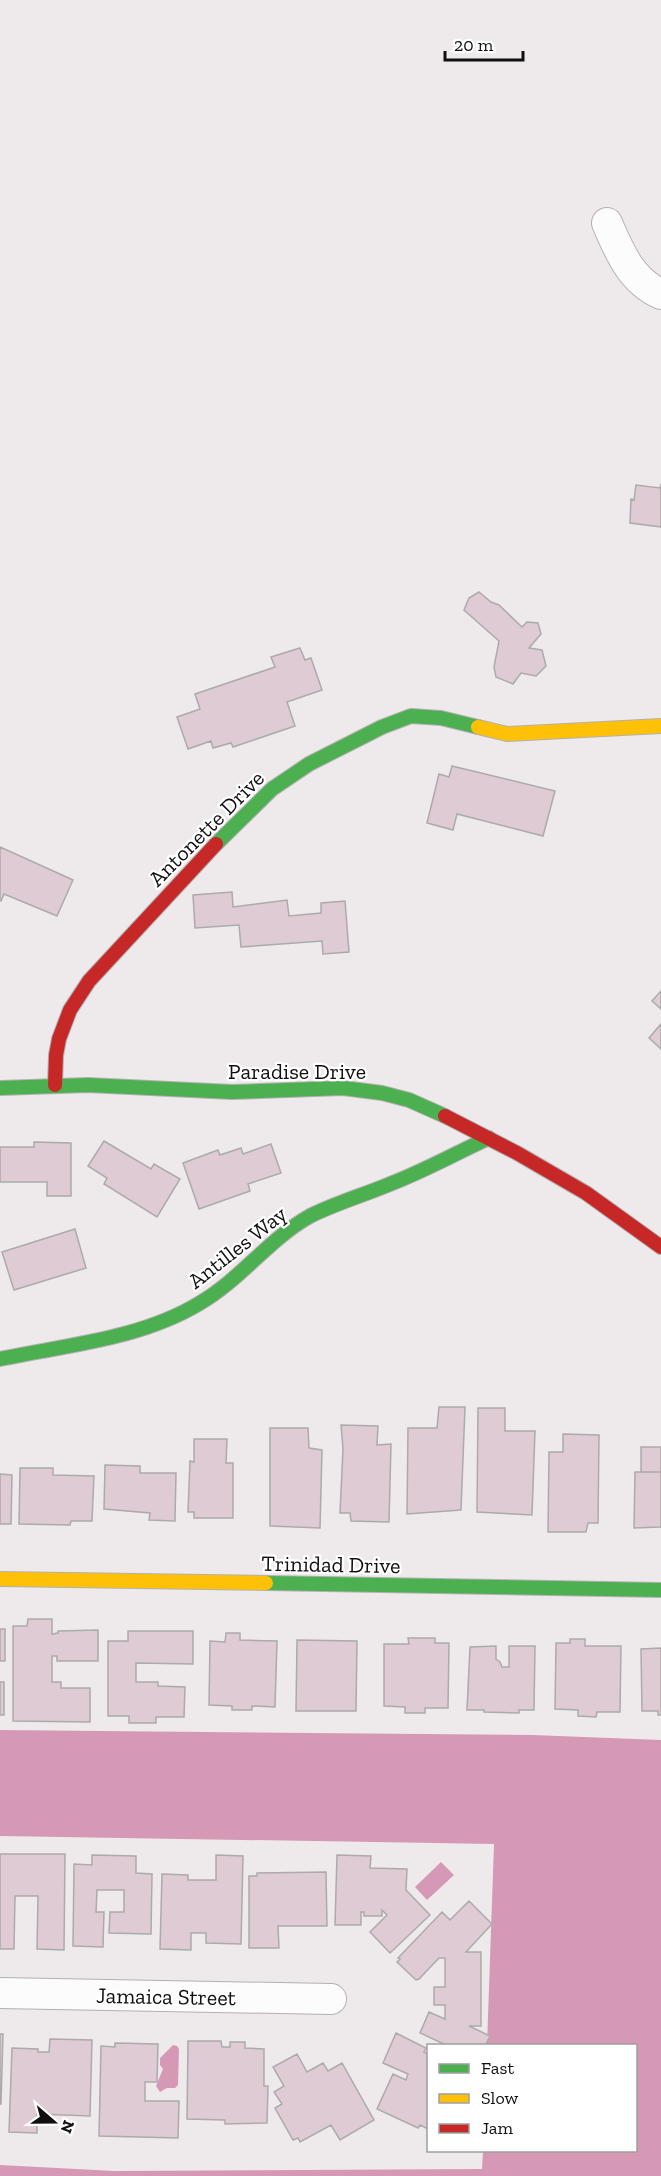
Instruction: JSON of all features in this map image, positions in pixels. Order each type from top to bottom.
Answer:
[{"type":"street","points":[[607,223],[618,249],[633,273],[644,284],[661,294]]},
{"type":"street","name":"Antonette Drive","points":[[55,1085],[59,1039],[70,1010],[89,981],[226,832],[272,789],[309,764],[382,727],[411,716],[441,718],[507,734],[661,726]]},
{"type":"street","name":"Paradise Drive","points":[[0,1088],[55,1085],[232,1092],[355,1088],[382,1093],[409,1100],[489,1138],[586,1193],[661,1247]]},
{"type":"street","name":"Antilles Way","points":[[0,1359],[126,1332],[186,1311],[223,1288],[266,1248],[300,1222],[318,1212],[392,1183],[489,1138]]},
{"type":"street","name":"Trinidad Drive","points":[[0,1580],[661,1590]]},
{"type":"street","name":"Jamaica Street","points":[[0,1993],[331,1999]]},
{"type":"shaded area","points":[[0,1730],[533,1735],[661,1740],[661,2176],[0,2176],[0,2165],[114,2171],[482,2169],[483,2152],[637,2152],[637,2044],[487,2044],[494,1844],[0,1836]]},
{"type":"shaded area","points":[[441,1862],[454,1875],[427,1900],[415,1887]]},
{"type":"shaded area","points":[[173,2045],[179,2049],[178,2085],[160,2092],[156,2086],[163,2069],[160,2065],[160,2058]]},
{"type":"building","points":[[661,484],[661,527],[630,523],[631,499],[634,500],[636,485],[660,488]]},
{"type":"building","points":[[479,592],[491,602],[499,605],[522,627],[527,622],[538,623],[541,634],[529,648],[542,650],[546,666],[536,676],[521,673],[513,684],[496,677],[494,667],[499,641],[464,610],[469,598]]},
{"type":"building","points":[[300,648],[305,660],[311,658],[322,690],[287,702],[295,726],[233,747],[231,743],[213,748],[211,741],[188,749],[177,717],[200,709],[195,694],[275,667],[271,657]]},
{"type":"building","points":[[452,766],[555,791],[543,836],[457,814],[453,830],[427,823],[439,774],[449,777]]},
{"type":"building","points":[[0,847],[73,880],[57,916],[4,894],[0,900]]},
{"type":"building","points":[[232,892],[233,907],[287,900],[289,916],[321,913],[321,903],[345,901],[349,952],[323,954],[322,941],[241,947],[239,925],[195,928],[193,895]]},
{"type":"building","points":[[661,991],[661,1009],[652,1001]]},
{"type":"building","points":[[661,1024],[661,1049],[649,1038]]},
{"type":"building","points":[[104,1141],[151,1169],[154,1164],[180,1179],[157,1217],[104,1184],[107,1178],[88,1166]]},
{"type":"building","points":[[34,1142],[71,1143],[71,1196],[47,1196],[47,1182],[0,1182],[0,1147],[34,1147]]},
{"type":"building","points":[[271,1144],[281,1173],[248,1184],[250,1191],[199,1209],[183,1163],[218,1150],[220,1155],[241,1148],[243,1154]]},
{"type":"building","points":[[75,1229],[86,1268],[14,1290],[2,1252]]},
{"type":"building","points":[[439,1407],[465,1407],[461,1510],[407,1514],[408,1428],[437,1428]]},
{"type":"building","points":[[478,1408],[505,1408],[505,1431],[535,1431],[532,1515],[477,1512]]},
{"type":"building","points":[[341,1425],[378,1426],[377,1445],[391,1444],[389,1522],[351,1521],[350,1513],[340,1513],[343,1449]]},
{"type":"building","points":[[270,1428],[308,1428],[309,1448],[322,1450],[320,1528],[270,1526]]},
{"type":"building","points":[[563,1434],[599,1435],[598,1523],[588,1523],[586,1532],[548,1532],[549,1452],[563,1452]]},
{"type":"building","points":[[194,1439],[227,1439],[226,1463],[233,1463],[233,1518],[194,1518],[194,1512],[188,1512],[190,1461],[194,1462]]},
{"type":"building","points":[[641,1447],[661,1447],[661,1472],[641,1472]]},
{"type":"building","points":[[105,1465],[140,1466],[140,1473],[176,1473],[175,1521],[149,1520],[150,1513],[104,1509]]},
{"type":"building","points":[[20,1468],[53,1468],[53,1475],[94,1476],[92,1521],[71,1521],[70,1525],[19,1524]]},
{"type":"building","points":[[635,1472],[661,1472],[661,1527],[634,1528]]},
{"type":"building","points":[[0,1474],[12,1475],[11,1524],[0,1524]]},
{"type":"building","points":[[28,1619],[52,1619],[52,1634],[58,1631],[98,1630],[98,1661],[57,1661],[57,1656],[52,1656],[52,1682],[61,1682],[61,1688],[90,1688],[90,1722],[13,1721],[13,1626],[27,1626]]},
{"type":"building","points":[[0,1629],[5,1629],[5,1661],[0,1661]]},
{"type":"building","points":[[128,1631],[193,1631],[193,1664],[136,1663],[136,1682],[158,1682],[158,1686],[185,1687],[184,1717],[156,1717],[156,1723],[129,1723],[129,1716],[108,1716],[108,1641],[128,1641]]},
{"type":"building","points":[[226,1633],[240,1633],[240,1640],[277,1641],[275,1707],[252,1706],[252,1710],[232,1710],[232,1706],[209,1705],[210,1641],[225,1642]]},
{"type":"building","points":[[408,1638],[435,1638],[435,1643],[449,1643],[448,1708],[425,1708],[425,1713],[405,1713],[405,1707],[384,1706],[384,1644],[409,1644]]},
{"type":"building","points":[[570,1639],[585,1639],[585,1646],[621,1646],[620,1712],[597,1712],[596,1717],[578,1716],[578,1710],[555,1709],[556,1643],[570,1643]]},
{"type":"building","points":[[297,1640],[357,1641],[356,1711],[296,1711]]},
{"type":"building","points":[[496,1646],[496,1659],[502,1667],[509,1667],[509,1646],[535,1646],[534,1710],[519,1710],[519,1713],[467,1710],[470,1647]]},
{"type":"building","points":[[661,1648],[661,1715],[658,1715],[658,1711],[642,1711],[641,1649]]},
{"type":"building","points":[[0,1682],[4,1682],[4,1715],[0,1715]]},
{"type":"building","points":[[0,1854],[65,1854],[64,1950],[37,1949],[38,1896],[15,1896],[14,1949],[0,1949]]},
{"type":"building","points":[[92,1855],[136,1856],[136,1873],[152,1874],[151,1934],[109,1933],[110,1912],[124,1912],[124,1890],[97,1890],[96,1912],[104,1912],[103,1947],[73,1946],[74,1864],[92,1865]]},
{"type":"building","points":[[216,1855],[243,1856],[241,1944],[206,1943],[206,1933],[191,1933],[191,1950],[160,1949],[162,1874],[188,1875],[188,1880],[216,1880]]},
{"type":"building","points":[[337,1855],[371,1856],[370,1868],[407,1869],[406,1890],[430,1915],[390,1953],[370,1932],[387,1915],[382,1910],[382,1916],[364,1916],[364,1912],[361,1912],[361,1925],[335,1925]]},
{"type":"building","points":[[326,1872],[327,1926],[278,1926],[279,1948],[249,1948],[249,1876],[257,1876],[257,1873]]},
{"type":"building","points":[[469,1901],[492,1924],[466,1952],[481,1952],[481,2026],[469,2026],[490,2036],[486,2044],[444,2044],[420,2033],[429,2012],[445,2019],[445,2005],[434,2005],[434,1987],[445,1987],[445,1958],[439,1958],[416,1980],[397,1962],[400,1959],[398,1958],[442,1912],[450,1920]]},
{"type":"building","points":[[396,2033],[426,2048],[424,2052],[427,2054],[427,2128],[420,2125],[418,2128],[377,2109],[393,2074],[406,2080],[408,2074],[383,2063]]},
{"type":"building","points":[[0,2034],[3,2034],[1,2104],[0,2104]]},
{"type":"building","points":[[50,2039],[92,2040],[90,2116],[37,2114],[37,2133],[9,2132],[12,2048],[38,2049],[38,2052],[49,2052]]},
{"type":"building","points":[[188,2041],[221,2041],[222,2047],[230,2047],[230,2042],[245,2042],[245,2048],[264,2049],[264,2086],[268,2086],[267,2123],[225,2124],[225,2120],[187,2119]]},
{"type":"building","points":[[115,2043],[158,2044],[157,2082],[145,2082],[145,2101],[179,2101],[178,2138],[99,2136],[101,2046],[115,2047]]},
{"type":"building","points":[[297,2054],[307,2072],[323,2063],[328,2071],[342,2063],[374,2120],[340,2140],[331,2125],[300,2142],[298,2138],[293,2140],[275,2108],[282,2104],[274,2092],[284,2086],[273,2067]]},
{"type":"traffic: fast","points":[[216,844],[272,789],[309,764],[382,727],[411,716],[441,718],[478,727]]},
{"type":"traffic: fast","points":[[0,1088],[88,1085],[232,1092],[343,1088],[382,1093],[409,1100],[445,1116]]},
{"type":"traffic: fast","points":[[0,1359],[128,1333],[177,1315],[200,1303],[229,1283],[281,1236],[310,1216],[403,1179],[489,1138]]},
{"type":"traffic: fast","points":[[266,1583],[661,1590]]},
{"type":"traffic: slow","points":[[478,727],[507,734],[661,726]]},
{"type":"traffic: slow","points":[[0,1579],[266,1583]]},
{"type":"traffic: jam","points":[[55,1085],[59,1039],[70,1010],[89,981],[216,844]]},
{"type":"traffic: jam","points":[[445,1116],[517,1153],[586,1193],[661,1247]]}]
